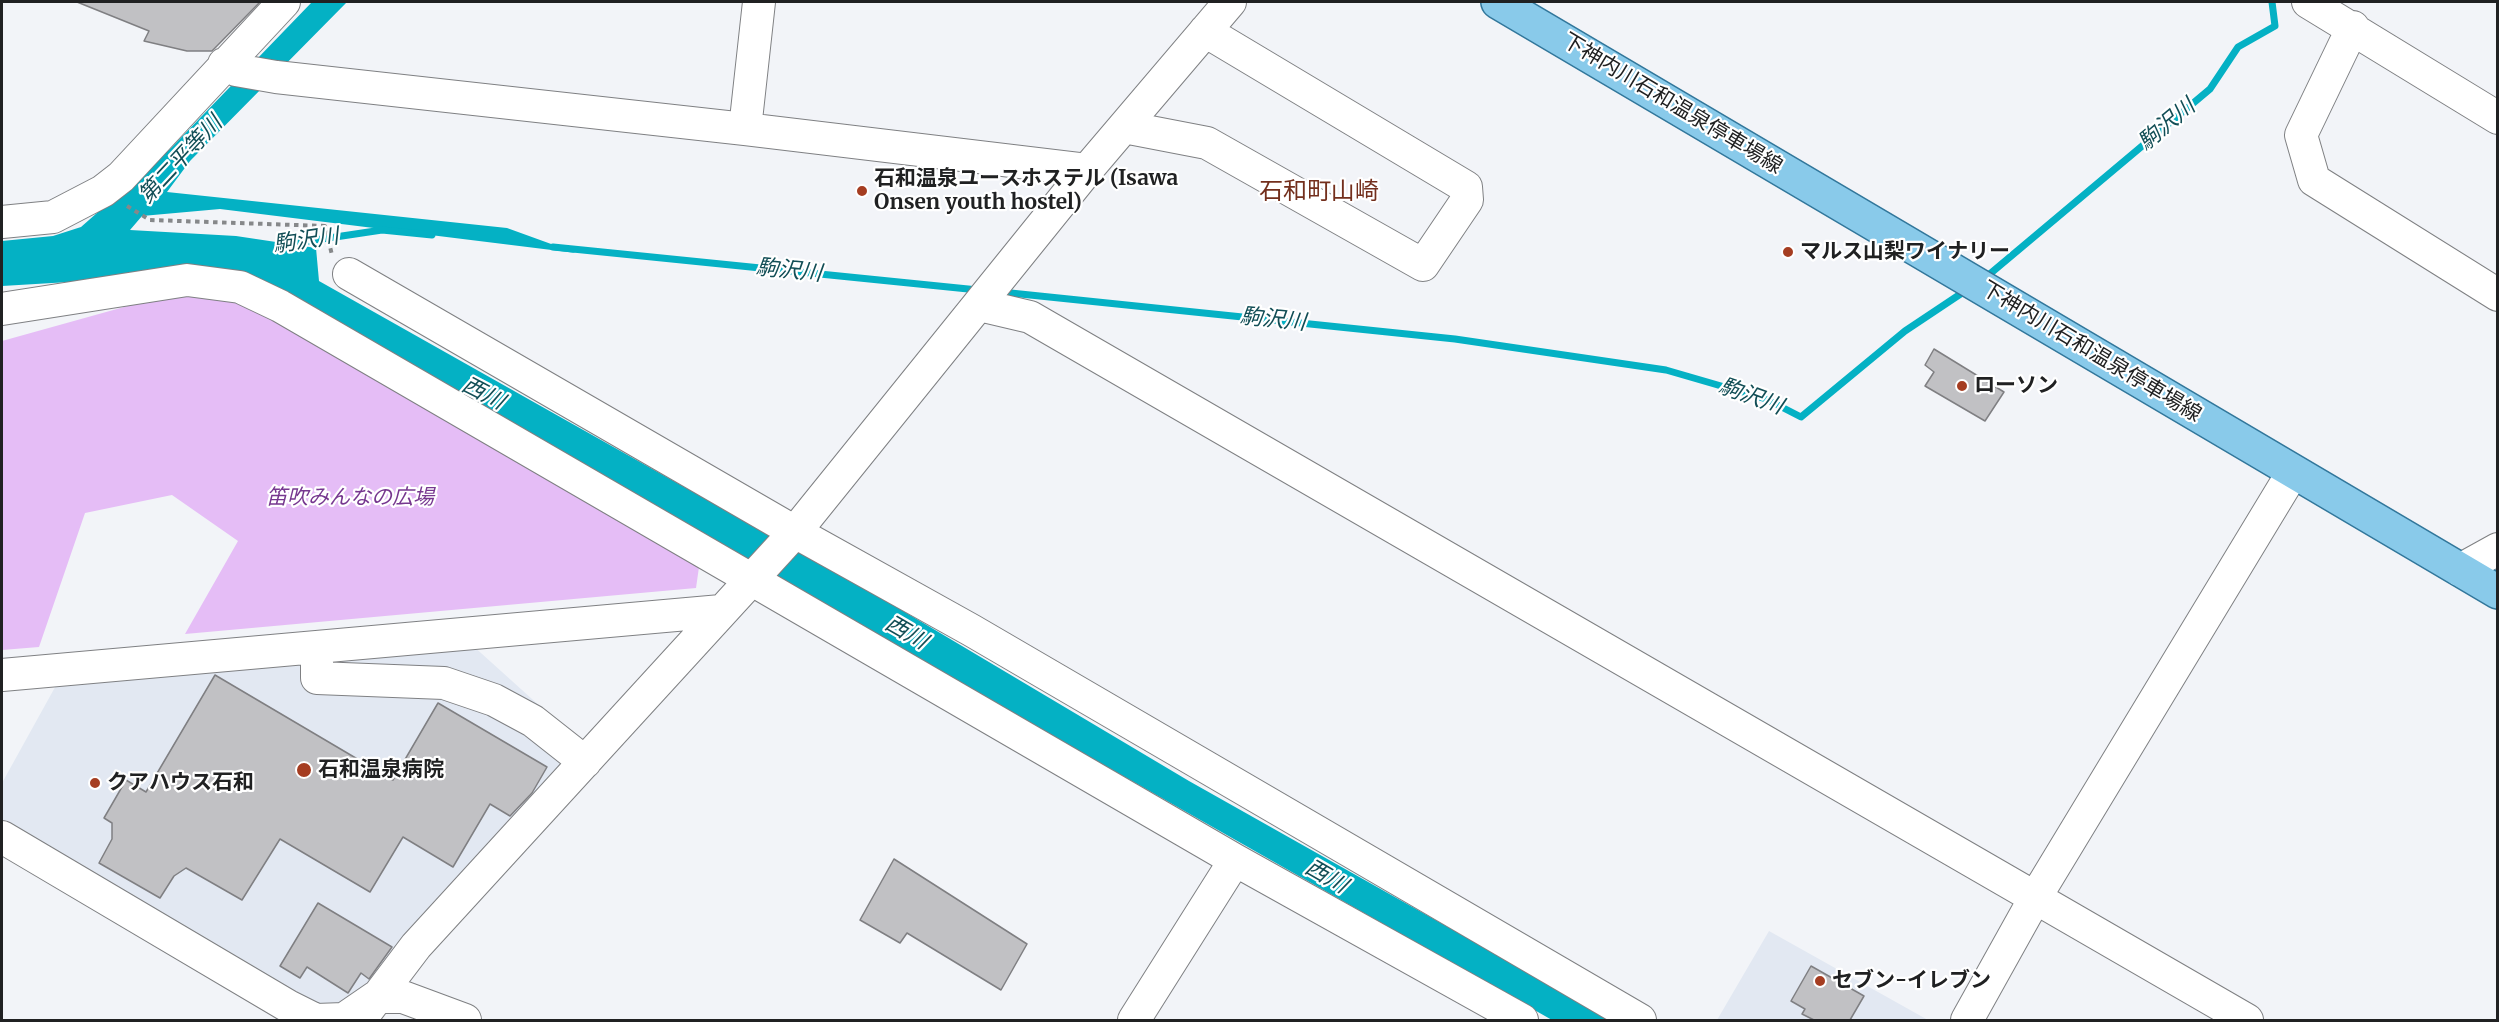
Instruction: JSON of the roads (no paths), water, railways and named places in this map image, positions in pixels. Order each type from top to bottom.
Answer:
[{"type":"main road","name":"下神内川石和温泉停車場線","points":[[1498,2],[2498,592]]},
{"type":"street","points":[[2,222],[53,217],[103,191],[121,177],[230,67],[284,2]]},
{"type":"street","points":[[745,129],[759,2]]},
{"type":"street","points":[[368,1008],[416,946],[790,538],[1087,171],[1230,2]]},
{"type":"street","points":[[2308,2],[2353,27],[2498,118]]},
{"type":"street","points":[[2353,27],[2301,135],[2314,180],[2498,295]]},
{"type":"street","points":[[1124,127],[1207,143],[1423,264],[1467,200],[1466,187],[1205,31]]},
{"type":"street","points":[[230,67],[276,77],[745,129],[1087,171]]},
{"type":"street","points":[[340,263],[790,538],[971,630],[1640,1020]]},
{"type":"street","points":[[2,309],[187,280],[240,287],[280,306],[754,577],[1235,860],[1453,983],[1486,1011],[1522,1020]]},
{"type":"street","points":[[979,304],[1030,317],[2247,1020]]},
{"type":"street","points":[[1967,1020],[2035,898],[2293,472]]},
{"type":"street","points":[[2460,570],[2498,549]]},
{"type":"street","points":[[2,675],[721,611]]},
{"type":"street","points":[[317,648],[317,678],[444,683],[494,700],[533,721],[585,762]]},
{"type":"street","points":[[2,837],[316,1020],[344,1019],[368,1008],[403,997],[465,1020]]},
{"type":"street","points":[[1134,1020],[1235,860]]},
{"type":"water","points":[[312,2],[347,2],[190,161],[167,192],[507,228],[576,253],[220,209],[142,216],[130,230],[236,236],[316,248],[319,281],[883,599],[1189,781],[1613,1020],[1552,1020],[237,272],[2,286],[2,241],[53,236],[81,227],[171,148]]},
{"type":"waterway","name":"駒沢川","points":[[1985,278],[2210,89],[2238,47],[2275,26],[2272,2]]},
{"type":"waterway","name":"駒沢川","points":[[282,245],[382,230],[432,235]]},
{"type":"waterway","name":"駒沢川","points":[[553,247],[978,290]]},
{"type":"waterway","name":"駒沢川","points":[[1001,292],[1455,339],[1666,370],[1766,399],[1801,417],[1905,331],[1968,289]]},
{"type":"place","name":"石和温泉ユースホステル (Isawa Onsen youth hostel)","points":[[862,191]]},
{"type":"place","name":"マルス山梨ワイナリー","points":[[1788,252]]},
{"type":"place","name":"ローソン","points":[[1962,386]]},
{"type":"place","name":"石和温泉病院","points":[[304,770]]},
{"type":"place","name":"クアハウス石和","points":[[95,783]]},
{"type":"place","name":"セブン-イレブン","points":[[1820,981]]},
{"type":"district","name":"石和町山崎","points":[[1319,192]]},
{"type":"water label","name":"第二平等川","points":[[181,160]]},
{"type":"water label","name":"西川","points":[[483,394]]},
{"type":"water label","name":"西川","points":[[906,633]]},
{"type":"water label","name":"西川","points":[[1326,877]]},
{"type":"park label","name":"笛吹みんなの広場","points":[[350,498]]}]
